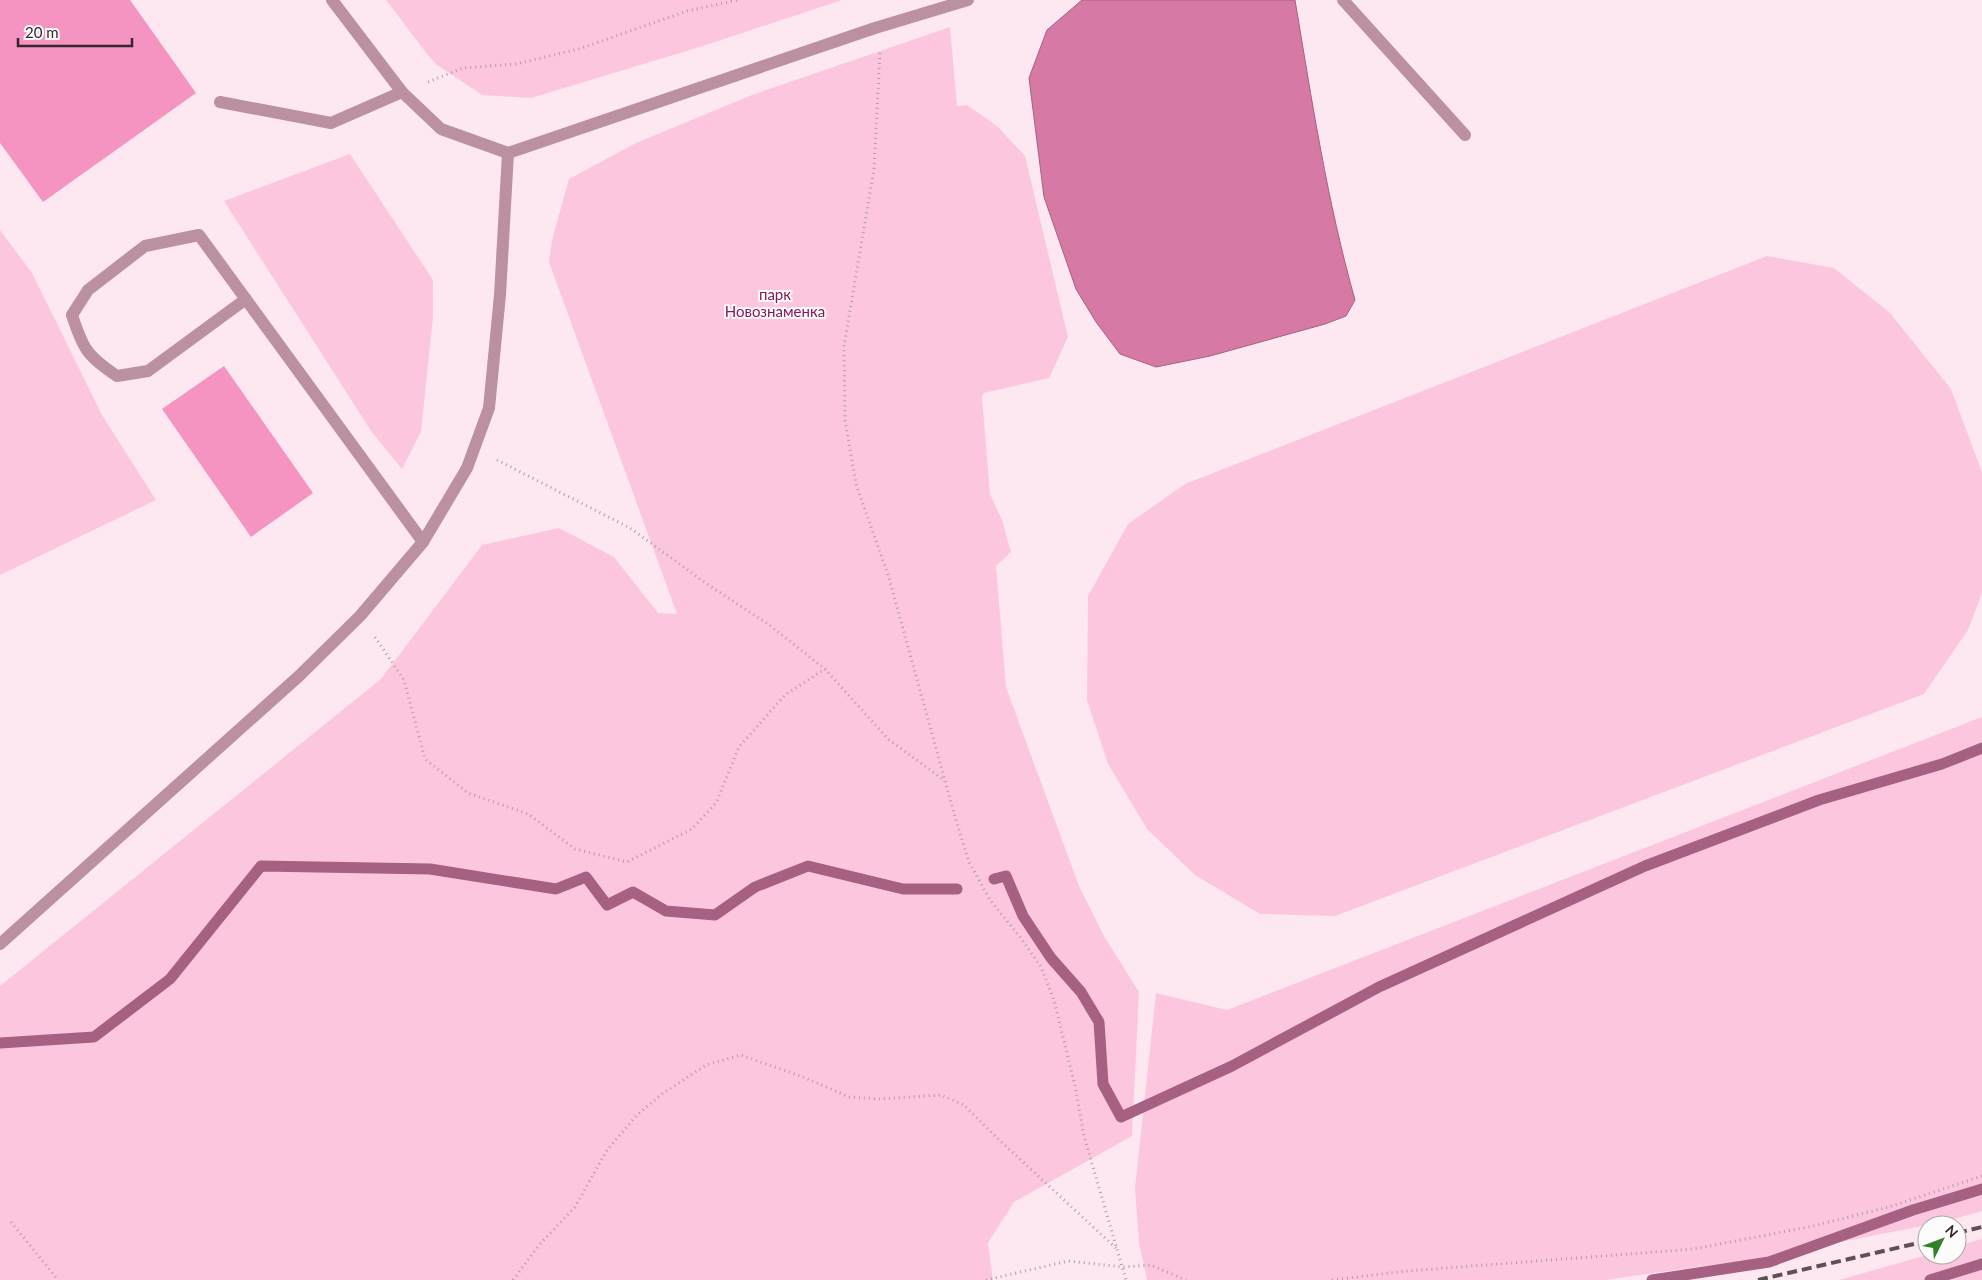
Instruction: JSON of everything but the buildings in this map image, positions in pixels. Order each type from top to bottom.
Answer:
[{"type":"street","points":[[332,0],[402,92],[441,129],[508,153],[875,28],[968,0]]},
{"type":"street","points":[[1343,0],[1465,135]]},
{"type":"street","points":[[220,102],[331,123],[402,92]]},
{"type":"street","points":[[0,944],[299,676],[360,616],[423,542],[467,468],[489,408],[500,295],[508,153]]},
{"type":"street","points":[[246,299],[148,371],[117,376],[97,363],[81,344],[72,315],[88,290],[146,246],[199,235],[246,299],[423,542]]},
{"type":"path","points":[[402,92],[463,68],[516,64],[579,49],[687,11],[738,0]]},
{"type":"path","points":[[880,45],[874,169],[844,346],[845,420],[856,484],[892,588],[944,780],[969,862],[990,900],[1041,967],[1054,1000],[1075,1086],[1084,1136],[1126,1280]]},
{"type":"path","points":[[474,449],[630,528],[768,624],[824,669],[888,739],[944,780]]},
{"type":"path","points":[[360,616],[404,680],[424,759],[468,793],[528,814],[575,849],[627,862],[692,829],[716,803],[739,747],[785,695],[824,669]]},
{"type":"path","points":[[513,1280],[539,1245],[575,1206],[607,1150],[637,1114],[662,1094],[706,1065],[741,1055],[803,1077],[849,1097],[880,1099],[941,1095],[964,1105],[1118,1250]]},
{"type":"path","points":[[1332,1280],[1407,1271],[1694,1249],[1813,1226],[1888,1207],[1982,1176]]},
{"type":"path","points":[[11,1222],[58,1280]]},
{"type":"path","points":[[986,1280],[1068,1261],[1123,1267],[1151,1265],[1186,1280]]},
{"type":"green space","points":[[386,0],[842,0],[703,46],[531,98],[482,95],[437,65]]},
{"type":"green space","name":"парк Новознаменка","points":[[950,27],[957,106],[967,105],[997,126],[1025,156],[1068,337],[1049,378],[984,393],[982,397],[990,494],[1002,520],[1011,552],[996,566],[1006,687],[1079,886],[1104,936],[1139,992],[1132,1136],[1014,1202],[988,1243],[993,1280],[0,1280],[0,986],[381,679],[482,545],[559,528],[614,557],[658,613],[677,614],[549,262],[552,240],[569,179],[636,143],[752,95]]},
{"type":"green space","points":[[350,154],[433,280],[433,317],[421,432],[402,469],[371,431],[224,201]]},
{"type":"green space","points":[[0,230],[32,273],[102,415],[156,500],[0,575]]},
{"type":"green space","points":[[1767,256],[1834,268],[1890,313],[1951,389],[1982,472],[1982,593],[1968,630],[1924,694],[1335,916],[1260,914],[1195,875],[1147,829],[1108,764],[1087,700],[1088,596],[1128,524],[1185,484]]},
{"type":"green space","points":[[1982,717],[1982,1211],[1967,1215],[1917,1215],[1917,1227],[1759,1258],[1605,1280],[1147,1280],[1139,1243],[1135,1188],[1156,993],[1227,1010]]},
{"type":"green space","points":[[1982,1239],[1982,1280],[1839,1280],[1917,1258],[1917,1265],[1967,1265],[1967,1243]]},
{"type":"shaded area","points":[[1082,0],[1295,0],[1328,188],[1355,300],[1346,316],[1325,324],[1210,356],[1156,367],[1120,354],[1096,322],[1076,289],[1044,197],[1029,78],[1047,30]]},
{"type":"waterway","points":[[994,879],[1006,876],[1023,916],[1051,958],[1081,992],[1099,1022],[1103,1084],[1121,1117],[1232,1066],[1379,987],[1645,866],[1819,800],[1942,764],[1982,748]]},
{"type":"waterway","points":[[0,1043],[94,1037],[170,979],[261,866],[430,869],[556,889],[586,877],[607,905],[633,892],[666,911],[715,915],[755,887],[808,866],[903,889],[957,889]]},
{"type":"waterway","points":[[1652,1280],[1769,1262],[1913,1210],[1982,1189]]},
{"type":"waterway","points":[[1930,1280],[1982,1264]]},
{"type":"railway","points":[[1967,1231],[1982,1227]]},
{"type":"railway","points":[[1758,1280],[1917,1243]]}]
